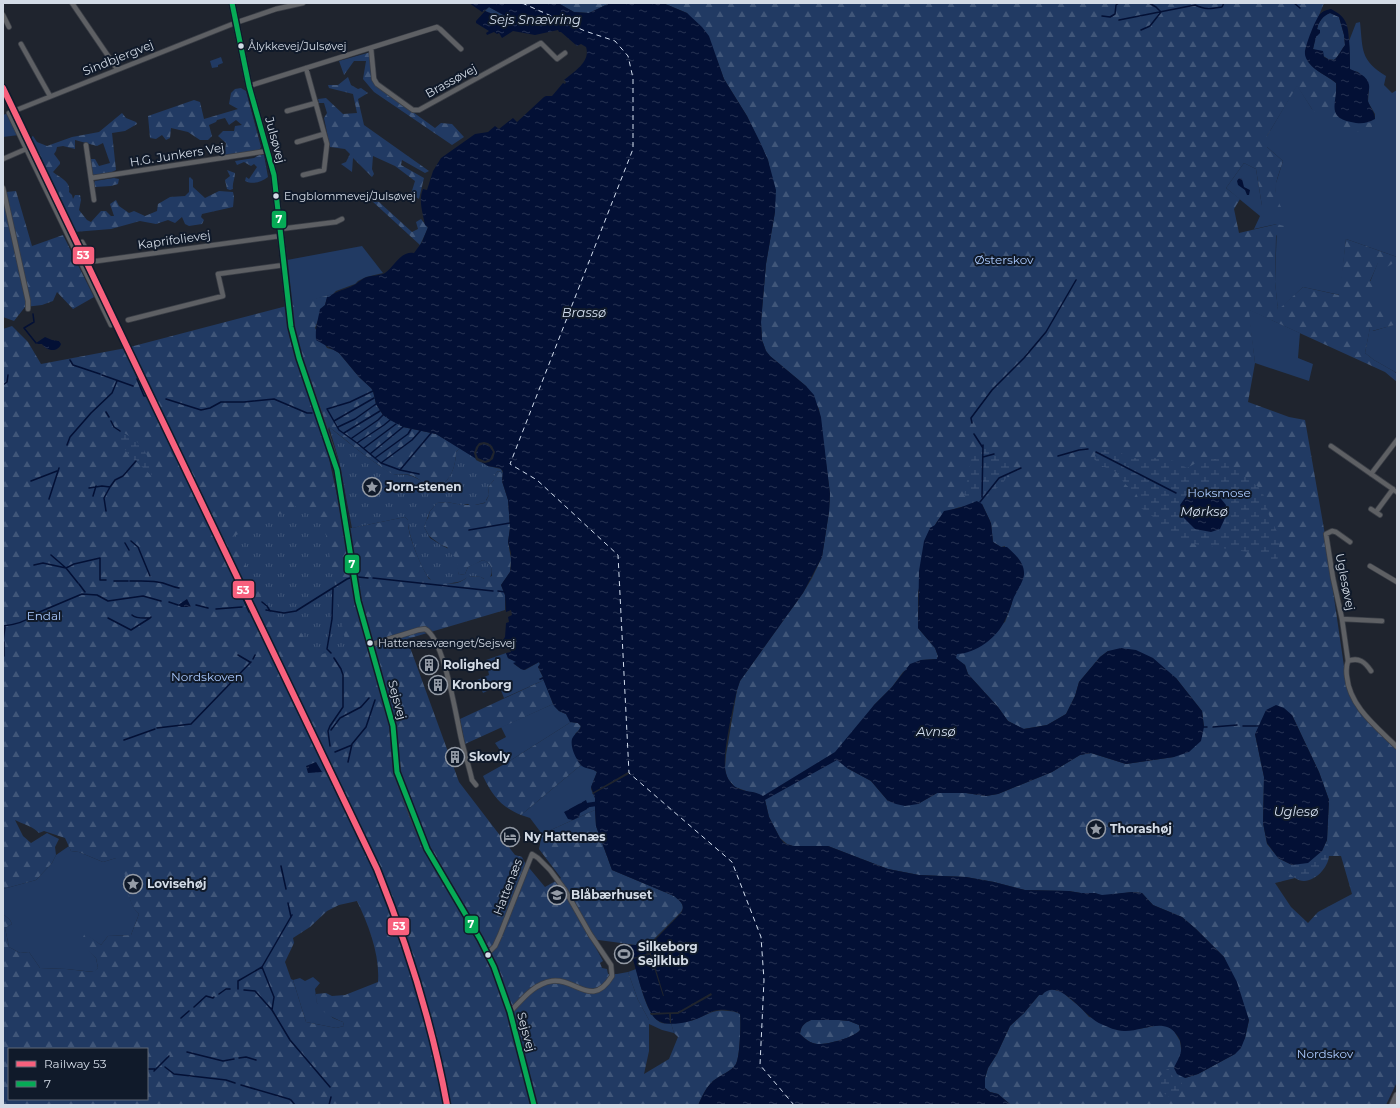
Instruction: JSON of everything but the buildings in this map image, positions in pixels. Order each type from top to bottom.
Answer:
[{"type":"main road","points":[[1393,1105],[1397,1096]]},
{"type":"street","name":"Julsøvej","points":[[232,3],[249,86],[274,175],[288,308]]},
{"type":"street","name":"Sindbjergvej","points":[[26,149],[9,112],[236,23],[303,3]]},
{"type":"street","points":[[75,4],[117,70]]},
{"type":"street","points":[[3,15],[9,27]]},
{"type":"street","points":[[249,86],[437,27],[461,49]]},
{"type":"street","name":"Brassøvej","points":[[371,48],[374,79],[376,84],[413,110],[418,110],[541,43],[557,59],[566,53]]},
{"type":"street","points":[[21,44],[50,96]]},
{"type":"street","points":[[303,175],[324,170],[327,144],[306,68]]},
{"type":"street","points":[[288,111],[316,103]]},
{"type":"street","points":[[297,142],[324,134]]},
{"type":"street","points":[[86,145],[94,200]]},
{"type":"street","points":[[3,159],[26,149],[111,326]]},
{"type":"street","name":"H.G. Junkers Vej","points":[[91,178],[267,151]]},
{"type":"street","points":[[3,188],[28,301],[28,309]]},
{"type":"street","points":[[280,229],[336,222],[342,219]]},
{"type":"street","name":"Kaprifolievej","points":[[82,242],[93,261],[98,261],[280,236]]},
{"type":"street","points":[[128,320],[223,296],[218,274],[284,265]]},
{"type":"street","name":"Sejsvej","points":[[288,308],[298,358],[335,462],[358,602],[392,722],[395,739],[397,772],[406,798],[428,849],[488,953],[510,1012],[534,1105]]},
{"type":"street","points":[[1371,474],[1397,440]]},
{"type":"street","points":[[1331,446],[1395,490],[1378,514],[1371,509]]},
{"type":"street","name":"Uglesøvej","points":[[1350,542],[1332,530],[1326,534],[1333,578],[1342,619],[1348,661],[1346,666],[1350,690],[1358,706],[1397,747]]},
{"type":"street","points":[[1370,566],[1397,582]]},
{"type":"street","points":[[1342,619],[1382,621]]},
{"type":"street","points":[[370,646],[418,630],[428,630],[441,653],[456,712],[461,739],[472,780],[476,785]]},
{"type":"street","points":[[1348,661],[1354,659],[1362,661],[1367,665],[1371,672]]},
{"type":"street","name":"Hattenæs","points":[[488,953],[495,946],[500,935],[532,854],[550,870],[565,890],[590,934],[611,965],[612,976],[604,986],[598,990],[586,992],[570,984],[552,982],[533,989],[510,1012]]},
{"type":"green space","points":[[558,3],[610,3],[589,13],[574,12]]},
{"type":"green space","name":"Østerskov","points":[[663,3],[1324,3],[1306,48],[1306,55],[1311,65],[1315,69],[1336,83],[1336,95],[1369,123],[1375,119],[1371,129],[1355,132],[1339,129],[1324,120],[1312,109],[1297,86],[1267,136],[1267,147],[1283,161],[1276,184],[1276,195],[1281,207],[1262,206],[1256,169],[1244,163],[1226,188],[1240,199],[1234,209],[1239,233],[1277,224],[1284,226],[1276,236],[1275,282],[1278,310],[1303,287],[1339,295],[1346,239],[1397,257],[1392,264],[1382,270],[1378,263],[1370,281],[1374,281],[1374,307],[1382,306],[1388,311],[1388,315],[1397,315],[1397,320],[1394,325],[1372,331],[1370,328],[1365,353],[1395,372],[1397,374],[1397,382],[1385,372],[1249,310],[1255,363],[1248,402],[1289,417],[1305,420],[1324,529],[1346,680],[1360,711],[1397,750],[1397,1082],[1386,1105],[1011,1105],[998,1094],[990,1092],[985,1088],[985,1078],[988,1068],[997,1054],[1010,1026],[1024,1013],[1039,995],[1042,995],[1046,990],[1051,989],[1062,992],[1089,1017],[1139,1029],[1159,1025],[1168,1026],[1174,1031],[1180,1041],[1185,1078],[1198,1074],[1235,1054],[1245,1038],[1249,1020],[1224,957],[1182,917],[1153,905],[1142,893],[1132,892],[1102,896],[1095,893],[1025,890],[966,877],[919,875],[888,869],[828,846],[793,846],[787,844],[780,838],[769,817],[765,800],[756,793],[735,787],[728,779],[725,768],[726,755],[737,690],[740,681],[803,593],[812,578],[822,557],[829,512],[830,494],[819,409],[806,386],[770,356],[766,351],[762,340],[761,322],[766,264],[775,212],[768,160],[747,116],[724,79],[717,60],[687,13]],"holes":[[[982,504],[991,523],[993,542],[1001,547],[1005,546],[1012,603],[1005,622],[956,654],[955,658],[965,665],[968,674],[998,707],[1008,721],[1023,729],[1047,725],[1066,714],[1075,696],[1079,682],[1100,657],[1108,651],[1176,678],[1202,711],[1204,727],[1174,757],[1126,764],[1091,753],[1080,755],[1052,772],[998,794],[986,796],[966,793],[937,793],[918,804],[888,801],[871,781],[847,768],[874,705],[892,687],[903,672],[921,660],[937,659],[938,656],[935,648],[918,628],[918,592],[935,525],[944,514],[955,508]],[[1292,715],[1319,772],[1329,800],[1327,840],[1329,856],[1341,856],[1352,894],[1318,912],[1308,923],[1291,907],[1275,883],[1295,878],[1267,844],[1263,823],[1264,777],[1255,734]]]},
{"type":"green space","points":[[489,7],[507,17],[506,19],[485,11]]},
{"type":"green space","points":[[1330,13],[1339,17],[1345,45],[1334,60],[1328,59],[1313,49],[1318,25],[1323,16]]},
{"type":"green space","points":[[1360,22],[1364,54],[1371,65],[1386,76],[1384,85],[1392,93],[1397,90],[1397,257],[1346,239],[1340,295],[1303,287],[1278,311],[1275,282],[1277,224],[1254,229],[1260,216],[1226,188],[1244,163],[1256,169],[1262,206],[1276,198],[1275,186],[1283,161],[1267,147],[1267,136],[1297,85],[1312,109],[1375,119],[1375,114],[1368,102],[1369,85],[1358,72],[1350,70],[1349,41],[1356,23]]},
{"type":"green space","points":[[371,52],[374,84],[435,128],[441,123],[452,124],[464,137],[452,145],[374,92],[363,79],[366,61],[354,61],[344,75],[339,61]]},
{"type":"green space","points":[[221,57],[223,63],[218,65],[218,67],[212,68],[210,61]]},
{"type":"green space","points":[[348,77],[351,85],[358,89],[361,88],[368,93],[358,99],[364,125],[429,171],[425,173],[402,160],[401,165],[424,178],[419,199],[411,194],[415,181],[395,166],[373,156],[372,169],[374,174],[372,177],[353,158],[352,172],[341,164],[346,162],[350,154],[345,149],[330,147],[324,118],[327,113],[324,103],[319,103],[318,99],[326,98],[343,114],[357,113],[353,94],[329,88],[328,85],[338,85]]},
{"type":"green space","points":[[241,88],[246,91],[261,147],[259,151],[221,157],[220,153],[225,151],[226,143],[218,136],[223,131],[234,131],[235,126],[242,125],[236,120],[229,125],[225,118],[217,120],[209,125],[212,136],[208,140],[200,140],[188,132],[171,128],[170,138],[166,140],[162,135],[156,139],[150,138],[148,116],[194,100],[200,102],[204,119],[238,109],[229,104],[231,93],[235,89]]},
{"type":"green space","points":[[9,113],[19,135],[3,137],[3,115]]},
{"type":"green space","points":[[122,113],[126,118],[136,122],[137,124],[125,131],[112,133],[116,170],[108,174],[93,175],[91,169],[91,159],[95,159],[99,166],[110,163],[103,143],[97,146],[75,140],[75,149],[63,146],[57,147],[54,154],[60,164],[53,172],[67,182],[69,192],[73,199],[75,195],[80,195],[81,200],[79,210],[87,220],[91,222],[101,211],[106,211],[111,216],[114,216],[110,204],[116,200],[119,206],[129,213],[134,211],[145,216],[157,211],[158,204],[170,197],[185,196],[189,192],[190,177],[193,180],[193,187],[205,198],[219,191],[233,192],[233,207],[202,214],[201,217],[204,220],[202,224],[189,226],[185,224],[182,217],[175,223],[168,220],[156,224],[140,221],[111,229],[74,232],[30,138],[33,136],[37,142],[47,146],[72,137],[99,132]]},
{"type":"green space","points":[[259,155],[264,155],[268,177],[257,182],[251,183],[245,181],[246,177],[249,179],[257,167],[254,164],[251,166],[244,162],[237,165],[235,161],[254,158]]},
{"type":"green space","points":[[227,170],[235,173],[233,189],[230,190],[227,189],[225,180],[230,176]]},
{"type":"green space","points":[[114,178],[119,179],[118,184],[95,187],[93,184],[95,181]]},
{"type":"green space","points":[[3,183],[6,192],[16,191],[32,246],[63,235],[94,297],[73,309],[57,292],[53,301],[42,305],[25,307],[14,321],[3,317]]},
{"type":"green space","points":[[372,201],[379,202],[412,232],[418,229],[416,222],[421,219],[428,228],[420,245]]},
{"type":"green space","points":[[362,246],[383,273],[366,277],[355,284],[336,291],[333,294],[292,306],[287,260]]},
{"type":"green space","points":[[1395,257],[1397,258],[1397,315],[1387,315],[1374,307],[1374,281],[1370,282],[1378,262]]},
{"type":"green space","name":"Nordskoven","points":[[333,294],[327,298],[325,305],[320,311],[315,328],[327,348],[339,353],[359,377],[371,388],[376,404],[383,415],[403,427],[436,434],[460,448],[456,452],[454,468],[449,478],[440,485],[432,486],[410,475],[394,475],[388,472],[329,427],[325,440],[344,528],[352,528],[405,517],[408,520],[408,526],[415,550],[429,579],[450,584],[460,582],[468,576],[481,577],[484,579],[492,576],[492,571],[488,563],[483,560],[468,567],[465,574],[459,575],[456,564],[447,547],[441,545],[429,536],[424,527],[430,511],[437,503],[447,502],[462,505],[475,505],[485,503],[489,495],[488,487],[494,480],[494,476],[498,471],[503,473],[502,481],[508,500],[510,528],[508,542],[511,559],[510,572],[501,585],[505,595],[505,610],[407,639],[459,782],[515,855],[522,857],[525,863],[545,887],[561,878],[539,849],[542,834],[595,810],[596,826],[612,870],[674,896],[682,903],[683,907],[681,912],[651,942],[643,939],[636,945],[591,939],[603,961],[600,963],[602,968],[607,969],[608,974],[628,972],[638,1000],[649,1020],[649,1051],[644,1074],[669,1059],[678,1037],[674,1033],[671,1023],[690,1021],[709,1013],[722,1010],[740,1014],[739,1047],[736,1064],[711,1083],[704,1092],[698,1105],[3,1105],[3,914],[12,924],[5,928],[9,947],[20,953],[29,952],[40,968],[93,972],[98,968],[96,958],[86,949],[86,945],[80,943],[85,933],[101,945],[108,936],[131,935],[139,914],[133,907],[127,892],[122,885],[125,875],[116,858],[103,862],[79,852],[71,851],[65,838],[44,831],[39,833],[31,827],[15,820],[23,836],[31,843],[47,833],[59,839],[55,847],[56,855],[52,863],[36,880],[3,889],[3,329],[12,326],[28,342],[41,364],[126,348]],"holes":[[[357,901],[366,920],[373,941],[377,961],[378,982],[345,995],[332,996],[326,993],[316,994],[317,1002],[321,1010],[343,1022],[344,1026],[336,1028],[306,1022],[293,980],[291,979],[285,962],[294,943],[293,938],[310,927],[327,911],[339,905]]]},
{"type":"green space","points":[[1248,309],[1300,333],[1298,358],[1313,364],[1309,381],[1255,363]]},
{"type":"green space","points":[[1397,320],[1397,372],[1395,372],[1365,353],[1370,327],[1373,331],[1393,325]]},
{"type":"green space","points":[[329,427],[390,473],[411,476],[433,486],[445,482],[449,478],[454,468],[456,452],[460,448],[488,466],[501,469],[503,473],[498,471],[494,476],[494,480],[488,487],[489,495],[486,500],[487,502],[471,506],[468,504],[462,505],[447,502],[437,503],[430,511],[424,527],[430,538],[449,549],[451,554],[456,558],[459,575],[465,574],[468,567],[483,560],[490,565],[492,571],[489,579],[486,580],[481,577],[469,576],[459,582],[443,584],[431,580],[419,559],[412,541],[408,520],[405,517],[352,528],[339,461]]},
{"type":"green space","points":[[120,431],[134,439],[143,449],[149,460],[152,476],[129,455],[122,445]]},
{"type":"green space","points":[[990,447],[1012,468],[1003,483],[984,499],[979,495],[964,496],[973,451]]},
{"type":"green space","name":"Hoksmose","points":[[1103,450],[1114,450],[1132,458],[1156,458],[1174,461],[1187,468],[1203,459],[1223,459],[1262,490],[1269,515],[1280,538],[1277,564],[1261,554],[1193,544],[1170,537],[1156,519],[1141,508],[1137,495],[1124,483],[1118,473],[1102,466],[1094,459],[1096,452]],"holes":[[[1204,490],[1225,518],[1220,530],[1211,532],[1180,505],[1187,495]]]},
{"type":"green space","points":[[303,503],[324,524],[346,646],[314,657],[294,619],[271,616],[232,537]]},
{"type":"green space","points":[[506,653],[508,658],[517,662],[514,664],[521,669],[525,670],[539,662],[540,664],[538,667],[543,677],[539,679],[544,680],[504,698],[499,685],[483,693],[477,680],[489,675],[486,660]]},
{"type":"green space","points":[[544,680],[553,704],[465,744],[460,719]]},
{"type":"green space","points":[[553,704],[559,711],[566,714],[571,722],[508,762],[495,743],[506,737],[501,727]]},
{"type":"green space","points":[[571,722],[578,723],[581,726],[575,734],[575,754],[581,765],[521,815],[514,812],[498,800],[483,776]]},
{"type":"green space","points":[[581,765],[597,772],[591,789],[595,798],[595,810],[542,834],[530,818],[521,815]]},
{"type":"green space","points":[[161,833],[122,885],[139,914],[131,935],[108,936],[101,945],[85,934],[87,949],[96,958],[98,968],[94,972],[40,968],[29,952],[20,953],[9,947],[5,928],[12,924],[3,914],[3,889],[36,880],[52,863],[56,855],[69,846],[71,851],[79,852],[103,862],[116,858]]},
{"type":"green space","points":[[1327,840],[1329,852],[1328,861],[1321,872],[1312,879],[1306,881],[1295,878],[1278,858],[1292,865],[1322,851]]},
{"type":"green space","points":[[636,969],[642,991],[652,1014],[662,1023],[671,1023],[674,1033],[662,1030],[649,1024],[649,1020],[638,1000],[628,972]]},
{"type":"green space","points":[[313,977],[320,983],[315,989],[317,1003],[333,1018],[343,1022],[344,1026],[336,1028],[306,1022],[293,980],[300,978],[305,981]]},
{"type":"green space","points":[[811,1020],[849,1021],[859,1025],[860,1030],[852,1036],[840,1040],[817,1044],[800,1034],[803,1025]]},
{"type":"green space","points":[[1167,1069],[1169,1069],[1174,1079],[1182,1083],[1181,1090],[1173,1099],[1165,1094],[1159,1087],[1160,1076]]},
{"type":"water","name":"Brassø","points":[[469,3],[558,3],[574,12],[589,13],[610,3],[663,3],[687,13],[709,36],[724,79],[747,116],[768,160],[776,190],[775,212],[766,264],[761,322],[762,340],[766,351],[770,356],[806,386],[814,395],[821,417],[830,494],[829,512],[822,557],[803,593],[740,681],[730,720],[726,745],[725,766],[727,777],[734,786],[763,796],[835,752],[874,705],[892,687],[910,664],[921,660],[937,659],[938,656],[935,648],[918,628],[919,571],[924,541],[930,528],[935,525],[944,511],[959,508],[977,501],[982,504],[991,523],[993,542],[1001,547],[1007,547],[1016,556],[1023,567],[1024,575],[1002,626],[991,638],[978,648],[957,654],[956,658],[965,665],[968,674],[998,707],[1008,721],[1024,729],[1047,725],[1066,714],[1075,696],[1079,682],[1100,657],[1108,651],[1121,648],[1136,650],[1153,658],[1176,678],[1202,711],[1204,727],[1201,741],[1189,752],[1174,757],[1126,764],[1091,753],[1080,755],[1052,772],[998,794],[986,796],[966,793],[937,793],[918,804],[905,806],[888,801],[871,781],[847,768],[837,760],[765,800],[769,817],[784,843],[793,846],[828,846],[888,869],[919,875],[966,877],[1025,890],[1069,891],[1102,895],[1132,892],[1142,893],[1153,905],[1182,917],[1224,957],[1237,982],[1249,1020],[1241,1048],[1235,1054],[1198,1074],[1185,1078],[1177,1074],[1174,1068],[1180,1055],[1181,1046],[1179,1038],[1171,1029],[1165,1026],[1152,1026],[1131,1031],[1115,1030],[1095,1020],[1064,994],[1056,990],[1049,990],[1042,995],[1039,995],[1024,1013],[1010,1026],[997,1054],[988,1068],[985,1078],[985,1088],[990,1092],[998,1094],[1011,1105],[698,1105],[704,1092],[711,1083],[736,1064],[739,1047],[740,1014],[730,1010],[716,1010],[688,1022],[668,1024],[657,1020],[649,1010],[630,948],[631,945],[636,945],[641,939],[648,942],[654,941],[681,913],[683,905],[674,896],[612,870],[596,826],[595,798],[591,787],[597,772],[582,766],[576,757],[572,746],[572,739],[581,726],[578,723],[570,722],[566,714],[559,711],[554,706],[543,679],[539,679],[543,677],[538,667],[540,664],[539,662],[524,670],[513,663],[516,662],[508,658],[506,653],[511,652],[508,643],[504,643],[503,640],[505,637],[506,623],[509,622],[508,617],[512,615],[511,610],[506,612],[505,595],[501,585],[510,572],[511,553],[508,542],[510,528],[508,500],[502,481],[503,471],[500,468],[488,466],[436,434],[403,427],[390,420],[383,415],[376,404],[371,388],[359,377],[339,353],[316,340],[316,328],[320,309],[325,305],[327,297],[354,285],[369,276],[381,275],[385,273],[401,256],[414,253],[422,242],[428,227],[425,225],[422,212],[422,193],[423,189],[427,190],[433,171],[441,158],[475,134],[488,132],[495,126],[499,129],[513,118],[517,122],[544,97],[552,96],[563,83],[565,84],[566,82],[564,80],[584,62],[587,52],[586,47],[581,44],[577,46],[558,30],[535,35],[513,31],[502,38],[499,33],[497,34],[494,32],[487,35],[486,33],[489,31],[476,23],[485,11],[505,19],[507,17],[489,7],[482,12]],"holes":[[[811,1020],[849,1021],[859,1025],[860,1030],[852,1036],[821,1044],[810,1042],[800,1034],[803,1025]]]},
{"type":"water","points":[[1331,9],[1343,18],[1347,25],[1349,34],[1350,69],[1367,79],[1369,87],[1368,101],[1375,119],[1369,122],[1354,123],[1343,120],[1338,116],[1334,107],[1336,83],[1315,69],[1308,62],[1306,57],[1306,46],[1318,17],[1321,13]],"holes":[[[1330,13],[1339,17],[1345,45],[1334,60],[1328,59],[1324,57],[1323,51],[1313,49],[1316,37],[1320,33],[1320,30],[1317,29],[1323,17],[1328,14]]]},
{"type":"water","points":[[1239,178],[1242,179],[1244,187],[1250,190],[1249,195],[1247,195],[1245,190],[1238,185],[1237,181]]},
{"type":"water","points":[[45,337],[59,341],[61,344],[57,349],[52,350],[46,348],[42,344],[36,343]]},
{"type":"water","name":"Mørksø","points":[[1204,490],[1218,495],[1226,505],[1225,518],[1220,529],[1211,532],[1195,529],[1184,518],[1180,505],[1187,495]]},
{"type":"water","points":[[187,599],[191,607],[181,607],[178,605]]},
{"type":"water","name":"Uglesø","points":[[1276,705],[1284,708],[1292,715],[1319,772],[1329,800],[1327,840],[1322,851],[1308,863],[1292,865],[1278,858],[1267,843],[1263,823],[1264,777],[1255,734],[1266,710]]},
{"type":"water","points":[[316,762],[322,772],[308,773],[306,766]]},
{"type":"water","points":[[586,800],[589,808],[580,813],[579,817],[573,820],[568,819],[564,812]]},
{"type":"pier","points":[[484,442],[492,446],[495,452],[493,459],[489,462],[485,463],[476,460],[474,453],[479,443]],"holes":[[[484,444],[489,446],[493,452],[490,459],[485,461],[478,458],[476,453],[479,446]]]},
{"type":"pier","points":[[628,772],[629,774],[593,794],[592,793]]},
{"type":"pier","points":[[654,951],[651,953],[664,996],[650,955],[633,959]]},
{"type":"pier","points":[[711,993],[712,995],[678,1014],[671,1014],[671,1023],[669,1014],[651,1015],[650,1013],[678,1012]]},
{"type":"waterway","points":[[1102,16],[1110,17],[1115,14],[1116,5],[1119,3]]},
{"type":"waterway","points":[[1141,30],[1150,26],[1161,12],[1149,3]]},
{"type":"waterway","points":[[1119,20],[1195,5],[1211,9],[1218,8],[1222,7],[1224,3]]},
{"type":"waterway","points":[[1294,3],[1300,8]]},
{"type":"waterway","points":[[972,423],[971,418],[992,390],[1024,358],[1046,332],[1076,280]]},
{"type":"waterway","points":[[33,314],[34,322],[24,328],[36,343]]},
{"type":"waterway","points":[[70,360],[73,365],[100,374]]},
{"type":"waterway","points":[[3,385],[7,382],[8,375]]},
{"type":"waterway","points":[[102,375],[133,386]]},
{"type":"waterway","points":[[137,379],[144,396],[147,396]]},
{"type":"waterway","points":[[67,445],[70,437],[91,413],[112,393],[117,381]]},
{"type":"waterway","points":[[373,391],[350,402],[327,409],[339,430],[381,463],[400,470],[419,474]]},
{"type":"waterway","points":[[334,421],[374,398]]},
{"type":"waterway","points":[[166,399],[201,410],[210,408],[221,402],[244,402],[274,399],[307,413],[312,413]]},
{"type":"waterway","points":[[338,427],[355,419],[376,404]]},
{"type":"waterway","points":[[344,433],[380,411]]},
{"type":"waterway","points":[[106,412],[109,417]]},
{"type":"waterway","points":[[352,438],[383,415]]},
{"type":"waterway","points":[[357,443],[390,420]]},
{"type":"waterway","points":[[111,421],[114,427],[120,431]]},
{"type":"waterway","points":[[364,448],[396,424]]},
{"type":"waterway","points":[[370,454],[403,427]]},
{"type":"waterway","points":[[375,458],[408,434],[411,429]]},
{"type":"waterway","points":[[381,463],[412,440],[421,430]]},
{"type":"waterway","points":[[400,470],[432,432]]},
{"type":"waterway","points":[[974,434],[983,448]]},
{"type":"waterway","points":[[982,497],[983,445]]},
{"type":"waterway","points":[[1058,456],[1088,449]]},
{"type":"waterway","points":[[1096,452],[1176,493]]},
{"type":"waterway","points":[[983,457],[994,454]]},
{"type":"waterway","points":[[106,511],[104,498],[110,487],[115,480],[123,476],[136,461]]},
{"type":"waterway","points":[[49,499],[59,468]]},
{"type":"waterway","points":[[980,502],[999,478],[1021,468]]},
{"type":"waterway","points":[[31,481],[57,471]]},
{"type":"waterway","points":[[93,496],[96,486]]},
{"type":"waterway","points":[[89,488],[102,486],[110,487]]},
{"type":"waterway","points":[[469,530],[510,523]]},
{"type":"waterway","points":[[131,541],[138,547],[150,576]]},
{"type":"waterway","points":[[125,543],[129,550]]},
{"type":"waterway","points":[[51,555],[66,568],[78,583]]},
{"type":"waterway","points":[[34,565],[43,563],[66,568],[74,564],[100,558],[100,580],[106,580]]},
{"type":"waterway","points":[[358,577],[368,578]]},
{"type":"waterway","points":[[266,610],[284,613],[296,611],[350,578]]},
{"type":"waterway","points":[[373,578],[493,591]]},
{"type":"waterway","points":[[114,581],[128,581]]},
{"type":"waterway","points":[[130,581],[155,581],[179,588]]},
{"type":"waterway","points":[[79,584],[85,592]]},
{"type":"waterway","points":[[239,589],[249,612]]},
{"type":"waterway","points":[[331,653],[327,649],[332,619],[333,589]]},
{"type":"waterway","points":[[498,591],[505,592]]},
{"type":"waterway","points":[[37,613],[82,594],[97,595],[108,601],[143,596],[161,601]]},
{"type":"waterway","points":[[169,602],[178,605]]},
{"type":"waterway","points":[[262,602],[270,611]]},
{"type":"waterway","points":[[196,605],[208,608]]},
{"type":"waterway","points":[[216,609],[242,607]]},
{"type":"waterway","points":[[132,615],[140,618],[151,617]]},
{"type":"waterway","points":[[3,626],[18,623],[32,616]]},
{"type":"waterway","points":[[108,618],[131,630],[150,618]]},
{"type":"waterway","points":[[3,642],[5,627]]},
{"type":"waterway","points":[[4,642],[4,656]]},
{"type":"waterway","points":[[238,655],[250,662]]},
{"type":"waterway","points":[[253,659],[255,655]]},
{"type":"waterway","points":[[330,746],[328,731],[343,707],[343,675],[334,658]]},
{"type":"waterway","points":[[157,728],[191,724],[251,662]]},
{"type":"waterway","points":[[331,730],[340,718],[361,707],[369,698]]},
{"type":"waterway","points":[[348,762],[352,744],[366,727],[375,700]]},
{"type":"waterway","points":[[1213,727],[1237,725]]},
{"type":"waterway","points":[[1243,726],[1259,726]]},
{"type":"waterway","points":[[124,740],[155,729]]},
{"type":"waterway","points":[[335,752],[352,745]]},
{"type":"waterway","points":[[588,805],[595,804]]},
{"type":"waterway","points":[[281,866],[286,889]]},
{"type":"waterway","points":[[288,903],[291,917]]},
{"type":"waterway","points":[[238,989],[238,981],[262,967],[292,915]]},
{"type":"waterway","points":[[262,967],[274,997],[272,1010]]},
{"type":"waterway","points":[[219,994],[226,989],[230,989]]},
{"type":"waterway","points":[[244,990],[255,991],[272,1010],[290,1040],[330,1087]]},
{"type":"waterway","points":[[194,1007],[206,996],[214,997]]},
{"type":"waterway","points":[[181,1018],[189,1011]]},
{"type":"waterway","points":[[187,1052],[223,1061],[234,1059]]},
{"type":"waterway","points":[[154,1071],[169,1056]]},
{"type":"waterway","points":[[239,1058],[246,1057],[256,1060]]},
{"type":"waterway","points":[[165,1067],[174,1074],[226,1080],[235,1083]]},
{"type":"waterway","points":[[148,1069],[155,1069]]},
{"type":"waterway","points":[[241,1085],[289,1099],[295,1105]]},
{"type":"waterway","points":[[329,1105],[331,1097]]},
{"type":"ferry route","points":[[522,3],[585,31],[615,41],[628,56],[633,78],[633,149],[510,464],[537,480],[618,555],[629,773],[732,862],[761,937],[764,980],[760,1065],[794,1105]]},
{"type":"rail line","name":"53","points":[[3,88],[377,869],[399,927],[418,985],[434,1044],[447,1105]]},
{"type":"transit line","name":"7","points":[[232,3],[249,86],[274,175],[291,327],[299,358],[337,470],[358,601],[393,726],[397,772],[427,849],[480,939],[494,967],[510,1012],[534,1105]]},
{"type":"place","name":"Ålykkevej/Julsøvej","points":[[241,46]]},
{"type":"place","name":"Engblommevej/Julsøvej","points":[[276,196]]},
{"type":"place","name":"Jorn-stenen","points":[[372,487]]},
{"type":"place","name":"Hattenæsvænget/Sejsvej","points":[[370,643]]},
{"type":"place","name":"Rolighed","points":[[429,665]]},
{"type":"place","name":"Kronborg","points":[[438,685]]},
{"type":"place","name":"Skovly","points":[[455,757]]},
{"type":"place","name":"Thorashøj","points":[[1096,829]]},
{"type":"place","name":"Ny Hattenæs","points":[[510,837]]},
{"type":"place","name":"Lovisehøj","points":[[133,884]]},
{"type":"place","name":"Blåbærhuset","points":[[557,895]]},
{"type":"place","name":"Silkeborg Sejlklub","points":[[624,954]]},
{"type":"water label","name":"Sejs Snævring","points":[[535,19]]},
{"type":"water label","name":"Avnsø","points":[[936,731]]},
{"type":"park label","name":"Endal","points":[[44,616]]},
{"type":"park label","name":"Nordskov","points":[[1325,1054]]}]
